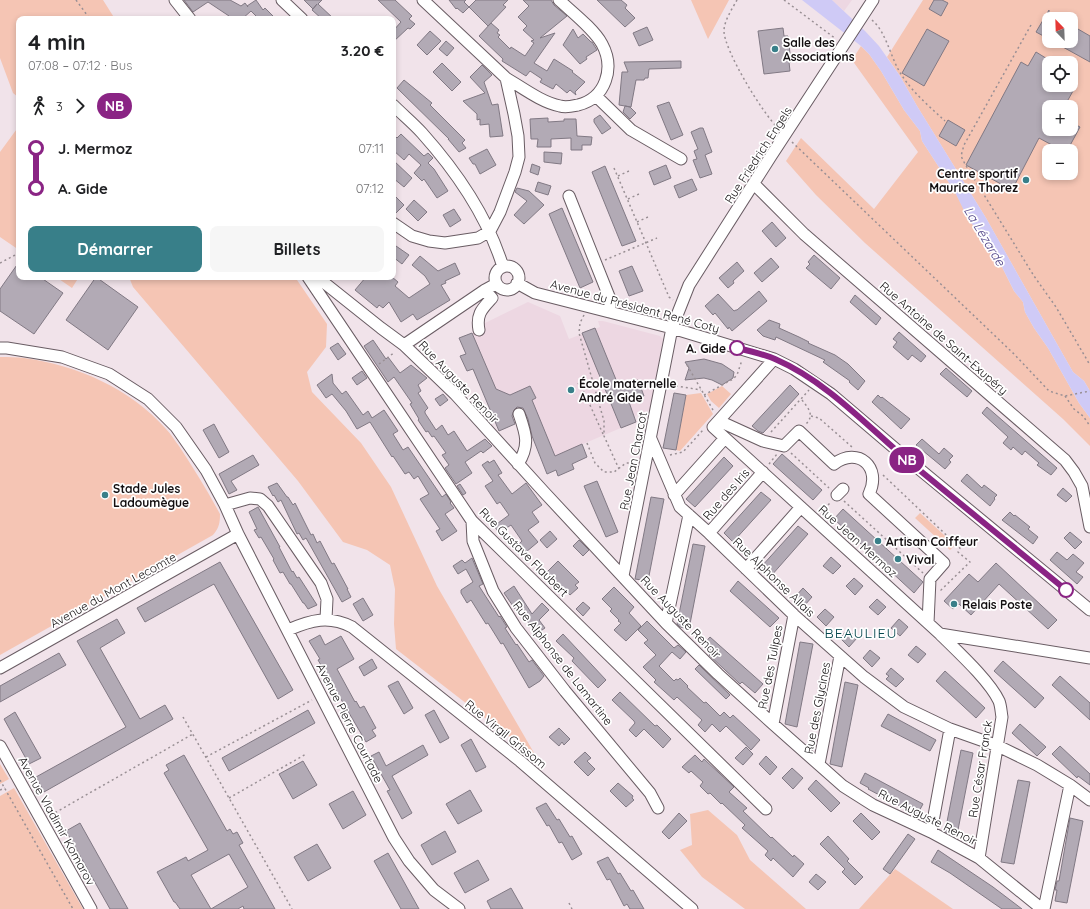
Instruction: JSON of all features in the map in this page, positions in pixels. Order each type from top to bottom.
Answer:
[{"type":"street","points":[[175,0],[188,16]]},
{"type":"street","points":[[282,0],[299,16]]},
{"type":"street","points":[[423,0],[506,78],[550,103],[562,107],[585,103],[596,96],[604,86],[608,76],[608,65],[607,53],[596,35],[559,0]]},
{"type":"street","name":"Rue Friedrich Engels","points":[[672,328],[689,285],[873,0]]},
{"type":"street","points":[[396,225],[412,236],[429,241],[445,243],[478,238],[490,231],[500,212],[513,179],[519,157],[518,136],[506,78]]},
{"type":"street","points":[[596,96],[631,130],[681,159]]},
{"type":"street","points":[[396,108],[421,132],[443,158],[465,189],[490,231],[503,267]]},
{"type":"street","name":"Rue Antoine de Saint-Exupéry","points":[[754,184],[810,239],[1065,460],[1082,486],[1090,527]]},
{"type":"street","points":[[569,196],[610,299],[610,312]]},
{"type":"street","points":[[503,267],[510,267],[516,270],[518,283],[513,288],[507,290],[501,288],[496,284],[496,274],[503,267]]},
{"type":"street","name":"Rue Gustave Flaubert","points":[[310,280],[472,521],[766,809]]},
{"type":"street","name":"Rue Auguste Renoir","points":[[321,280],[404,345],[455,394],[666,623],[718,674],[843,786],[872,805],[931,832],[979,858],[1043,909]]},
{"type":"street","name":"Avenue du Président René Coty","points":[[518,283],[535,293],[672,328],[774,359],[794,369],[831,394],[912,464],[1090,610]]},
{"type":"street","points":[[404,345],[496,284]]},
{"type":"street","points":[[479,330],[479,314],[492,298],[485,290]]},
{"type":"street","name":"Rue Jean Charcot","points":[[623,576],[672,328]]},
{"type":"street","name":"Avenue Pierre Courtade","points":[[0,348],[62,357],[109,374],[148,399],[176,428],[206,470],[391,833],[409,861],[434,890],[459,909]]},
{"type":"street","points":[[774,359],[719,421],[762,441],[784,446],[799,431],[834,464],[844,458],[851,457],[863,461],[870,467],[874,476],[873,487],[869,494],[944,563],[930,579],[928,623]]},
{"type":"street","points":[[518,464],[524,454],[526,446],[525,431],[519,414]]},
{"type":"street","name":"Rue Jean Mermoz","points":[[719,421],[713,427],[940,634]]},
{"type":"street","points":[[674,495],[725,438]]},
{"type":"street","name":"Rue Alphonse Allais","points":[[650,439],[680,507],[794,615],[864,678],[904,707],[950,729],[998,746],[1037,765],[1070,785],[1090,800]]},
{"type":"street","name":"Rue des Iris","points":[[709,533],[763,472]]},
{"type":"street","points":[[224,504],[250,498],[260,498],[268,506],[321,583],[327,599],[326,619]]},
{"type":"street","points":[[746,569],[801,507]]},
{"type":"street","points":[[666,623],[689,514]]},
{"type":"street","name":"Rue Alphonse de Lamartine","points":[[472,521],[473,541],[493,591],[516,628],[565,691],[650,792],[658,808]]},
{"type":"street","name":"Avenue du Mont Lecomte","points":[[0,668],[238,534]]},
{"type":"street","name":"Rue des Tulipes","points":[[773,724],[794,615]]},
{"type":"street","name":"Rue Virgil Grissom","points":[[288,630],[305,622],[326,619],[342,621],[352,627],[520,761],[692,909]]},
{"type":"street","points":[[940,634],[1090,658]]},
{"type":"street","name":"Rue César Franck","points":[[940,634],[980,675],[1000,703],[1002,717],[979,858]]},
{"type":"street","name":"Rue des Glycines","points":[[819,764],[840,656]]},
{"type":"street","points":[[931,832],[950,729]]},
{"type":"street","name":"Avenue Vladimir Komarov","points":[[0,746],[91,909]]},
{"type":"street","points":[[1043,909],[1070,785]]},
{"type":"path","points":[[76,0],[88,16]]},
{"type":"path","points":[[736,0],[727,19],[724,31],[727,46],[756,100],[771,121],[1014,354],[1049,390],[1065,396],[1090,392]]},
{"type":"path","points":[[784,0],[844,45]]},
{"type":"path","points":[[865,13],[876,23],[901,74],[919,96],[945,121]]},
{"type":"path","points":[[1032,25],[964,145],[961,156],[1034,276],[1056,307],[1090,365]]},
{"type":"path","points":[[614,168],[669,297],[681,306]]},
{"type":"path","points":[[618,176],[629,171]]},
{"type":"path","points":[[628,199],[639,194]]},
{"type":"path","points":[[637,222],[648,217]]},
{"type":"path","points":[[596,264],[657,238]]},
{"type":"path","points":[[0,263],[16,255]]},
{"type":"path","points":[[587,306],[580,323],[579,334],[604,421],[604,436]]},
{"type":"path","points":[[371,371],[404,345]]},
{"type":"path","points":[[704,395],[735,377],[745,350]]},
{"type":"path","points":[[687,365],[719,421]]},
{"type":"path","points":[[578,384],[585,394],[619,469]]},
{"type":"path","points":[[661,384],[702,390]]},
{"type":"path","points":[[762,441],[804,396]]},
{"type":"path","points":[[1065,396],[1074,409],[1083,416],[1090,426]]},
{"type":"path","points":[[799,431],[809,421],[811,416],[808,408],[801,400]]},
{"type":"path","points":[[659,459],[683,452],[707,426]]},
{"type":"path","points":[[587,443],[595,463],[604,472],[610,473],[619,469],[623,464],[628,462],[645,465]]},
{"type":"path","points":[[763,472],[784,446]]},
{"type":"path","points":[[815,519],[840,492]]},
{"type":"path","points":[[206,757],[321,695]]},
{"type":"path","points":[[183,717],[292,909]]},
{"type":"path","points":[[42,820],[193,734]]},
{"type":"path","points":[[229,798],[306,754]]},
{"type":"path","points":[[0,780],[73,909]]},
{"type":"path","points":[[0,790],[4,788]]},
{"type":"path","points":[[569,903],[572,909]]},
{"type":"shaded area","points":[[0,0],[103,0],[113,16],[16,16],[16,96],[13,93],[0,58]]},
{"type":"shaded area","points":[[691,0],[729,0],[708,39]]},
{"type":"shaded area","points":[[832,0],[852,0],[844,11]]},
{"type":"shaded area","name":"Centre sportif Maurice Thorez","points":[[923,0],[1090,0],[1090,391],[1084,381],[1073,372],[986,218],[887,57]]},
{"type":"shaded area","points":[[861,46],[869,54],[881,71],[904,110],[920,131],[922,141],[955,192],[968,217],[999,261],[1014,291],[1023,302],[1025,312],[1034,328],[1048,348],[1079,403],[1090,418],[1090,446],[1063,419],[865,243],[816,195],[786,161],[801,138],[874,209],[918,152],[852,60]]},
{"type":"shaded area","points":[[16,130],[16,248],[0,237],[0,152]]},
{"type":"shaded area","points":[[60,280],[77,280],[72,288]]},
{"type":"shaded area","points":[[130,280],[297,280],[327,324],[326,347],[307,372],[312,392],[361,443],[391,487],[437,586],[537,758],[396,649],[394,624],[395,589],[390,565],[367,550],[343,542],[298,481],[133,287]]},
{"type":"shaded area","name":"École maternelle André Gide","points":[[528,302],[560,316],[569,339],[600,327],[598,321],[660,336],[663,339],[650,410],[635,416],[635,422],[545,460],[519,401],[495,410],[468,339],[472,333],[484,327],[483,324]]},
{"type":"shaded area","name":"Stade Jules Ladoumègue","points":[[0,357],[24,358],[64,366],[102,381],[136,402],[166,429],[179,446],[220,514],[220,520],[217,530],[213,535],[0,655]]},
{"type":"shaded area","points":[[722,386],[731,394],[719,408],[711,401],[707,394]]},
{"type":"shaded area","points":[[701,393],[713,414],[680,451],[676,450],[686,395]]},
{"type":"shaded area","points":[[920,513],[955,545],[950,550],[915,518]]},
{"type":"shaded area","points":[[0,764],[9,779],[0,784]]},
{"type":"shaded area","points":[[14,788],[83,909],[0,909],[0,796]]},
{"type":"shaded area","points":[[708,810],[737,835],[750,860],[806,909],[745,909],[702,877],[680,850],[692,845],[690,814]]},
{"type":"shaded area","points":[[895,869],[953,909],[859,909]]},
{"type":"water","name":"La Lézarde","points":[[802,0],[832,0],[879,46],[900,76],[986,218],[1073,372],[1084,381],[1090,391],[1090,418],[1079,403],[1048,348],[1034,328],[1025,312],[1023,302],[1014,291],[999,261],[967,217],[955,192],[922,141],[920,131],[904,110],[881,71],[869,54],[861,46]]},
{"type":"building","points":[[184,0],[230,0],[241,6],[245,3],[247,6],[256,0],[263,10],[265,8],[273,16],[256,16],[251,11],[245,16],[229,16],[208,2],[193,12]]},
{"type":"building","points":[[304,0],[322,0],[318,4],[331,16],[319,16],[312,10],[313,9]]},
{"type":"building","points":[[378,0],[395,0],[412,16],[409,19],[415,24],[410,29],[408,28],[396,39],[396,28],[401,22]]},
{"type":"building","points":[[449,0],[466,0],[464,2],[469,7],[463,13],[457,8],[456,9]]},
{"type":"building","points":[[476,0],[508,0],[503,5],[506,7],[488,26],[469,7]]},
{"type":"building","points":[[523,0],[551,0],[554,5],[567,16],[540,38],[555,33],[534,63],[547,71],[554,59],[573,71],[572,72],[585,82],[575,92],[576,95],[570,90],[567,93],[556,84],[553,89],[549,87],[540,82],[542,79],[530,71],[526,76],[502,61],[503,59],[479,36],[491,23],[499,30],[497,33],[500,35],[498,37],[510,49],[511,47],[525,56],[534,43],[531,41],[534,40],[523,30],[527,26],[518,17],[529,6]]},
{"type":"building","points":[[597,0],[621,0],[627,5],[625,8],[635,18],[625,27]]},
{"type":"building","points":[[934,0],[942,0],[948,3],[941,16],[929,9]]},
{"type":"building","points":[[1042,22],[1042,35],[1036,32]]},
{"type":"building","points":[[647,27],[653,40],[639,46],[633,33]]},
{"type":"building","name":"Salle des Associations","points":[[783,28],[784,36],[788,36],[791,62],[789,62],[790,71],[764,74],[758,31]]},
{"type":"building","points":[[573,29],[578,38],[583,34],[592,42],[597,50],[586,57],[587,59],[580,64],[563,45]]},
{"type":"building","points":[[927,29],[949,41],[924,86],[902,73]]},
{"type":"building","points":[[1078,29],[1090,36],[1090,62],[1065,48],[1078,48]]},
{"type":"building","points":[[430,31],[441,41],[427,55],[417,45]]},
{"type":"building","points":[[446,41],[454,48],[447,56],[439,49]]},
{"type":"building","points":[[1036,52],[1042,56],[1042,92],[1072,92],[1068,100],[1042,100],[1042,136],[1075,136],[1071,144],[1050,144],[1039,138],[1012,190],[966,165],[1021,62],[1028,66]]},
{"type":"building","points":[[681,61],[681,68],[649,69],[648,78],[645,78],[644,80],[636,80],[631,107],[619,105],[622,72],[628,72],[624,62]]},
{"type":"building","points":[[442,63],[461,82],[452,91],[433,72]]},
{"type":"building","points":[[482,65],[492,75],[484,82],[492,105],[498,104],[503,136],[490,137],[489,124],[480,125],[480,119],[477,120],[477,114],[463,101],[485,93],[470,77]]},
{"type":"building","points":[[404,80],[432,103],[430,105],[465,140],[462,143],[466,148],[459,152],[449,139],[397,88]]},
{"type":"building","points":[[669,102],[683,135],[671,140],[657,106]]},
{"type":"building","points":[[625,106],[630,107],[636,113],[630,119],[623,112]]},
{"type":"building","points":[[600,115],[611,128],[602,134],[594,122],[594,119]]},
{"type":"building","points":[[548,118],[548,122],[564,121],[564,119],[576,119],[577,136],[592,137],[591,145],[582,145],[582,150],[571,150],[571,138],[551,139],[551,147],[537,147],[538,139],[531,139],[530,119]]},
{"type":"building","points":[[948,120],[965,130],[956,146],[939,136]]},
{"type":"building","points":[[703,128],[712,152],[705,155],[712,174],[700,178],[693,160],[697,159],[694,151],[698,149],[691,132]]},
{"type":"building","points":[[401,134],[424,156],[428,153],[433,158],[428,163],[434,169],[448,191],[437,198],[424,179],[422,181],[414,173],[421,165],[409,154],[404,160],[396,153],[396,137],[397,138]]},
{"type":"building","points":[[487,149],[496,165],[480,174],[475,164],[473,164],[469,158]]},
{"type":"building","points":[[544,152],[562,153],[561,164],[544,162]]},
{"type":"building","points":[[396,163],[412,178],[404,187],[396,180]]},
{"type":"building","points":[[532,164],[540,167],[538,175],[530,172]]},
{"type":"building","points":[[666,165],[671,178],[654,185],[649,172]]},
{"type":"building","points":[[605,166],[636,241],[622,246],[592,172]]},
{"type":"building","points":[[692,179],[697,190],[679,198],[674,186]]},
{"type":"building","points":[[538,182],[551,186],[548,195],[535,191]]},
{"type":"building","points":[[517,188],[529,191],[544,205],[524,224],[514,215],[527,201],[515,192]]},
{"type":"building","points":[[396,197],[404,205],[396,213]]},
{"type":"building","points":[[414,200],[427,212],[418,221],[406,209]]},
{"type":"building","points":[[562,208],[593,282],[580,288],[549,214]]},
{"type":"building","points":[[454,209],[461,220],[450,227],[443,215]]},
{"type":"building","points":[[772,222],[786,238],[776,247],[762,231]]},
{"type":"building","points":[[396,246],[409,255],[402,264],[396,259]]},
{"type":"building","points":[[814,255],[840,278],[831,289],[806,268],[810,264],[808,262]]},
{"type":"building","points":[[420,256],[438,271],[455,263],[460,274],[445,281],[446,283],[441,285],[450,300],[417,320],[413,314],[401,322],[389,302],[383,308],[379,305],[377,308],[355,290],[363,280],[396,280],[398,282],[395,286],[409,298],[430,284],[425,276],[412,265]]},
{"type":"building","points":[[771,258],[779,267],[762,282],[754,273]]},
{"type":"building","points":[[737,262],[744,271],[728,288],[719,278]]},
{"type":"building","points":[[16,266],[16,280],[44,280],[63,293],[34,334],[0,311],[0,289]]},
{"type":"building","points":[[632,266],[643,291],[629,296],[619,271]]},
{"type":"building","points":[[94,280],[100,280],[138,307],[108,350],[66,320]]},
{"type":"building","points":[[759,291],[767,301],[732,331],[729,327],[728,329],[715,313],[713,315],[705,306],[718,294],[734,311]]},
{"type":"building","points":[[855,295],[881,318],[876,325],[850,302]]},
{"type":"building","points":[[769,320],[780,324],[779,328],[835,355],[848,364],[865,381],[858,390],[849,382],[850,381],[823,362],[825,360],[776,337],[775,340],[763,336],[757,330]]},
{"type":"building","points":[[595,328],[619,387],[638,380],[644,396],[629,402],[636,422],[621,428],[582,333]]},
{"type":"building","points":[[899,332],[926,356],[921,362],[912,355],[908,360],[893,347],[897,342],[893,339]]},
{"type":"building","points":[[472,333],[496,389],[510,395],[530,386],[536,398],[532,400],[555,456],[582,444],[587,457],[572,464],[574,469],[558,476],[556,470],[547,474],[523,408],[517,407],[514,410],[512,416],[515,424],[499,431],[473,369],[467,371],[460,356],[466,354],[459,338]]},
{"type":"building","points":[[373,340],[386,359],[388,357],[400,373],[411,365],[427,378],[418,385],[421,391],[418,393],[428,408],[425,413],[436,430],[442,425],[448,435],[454,431],[467,451],[485,439],[492,446],[483,453],[481,451],[465,462],[472,473],[456,484],[445,468],[449,465],[442,455],[446,453],[434,436],[432,437],[428,431],[426,432],[410,404],[412,403],[394,377],[388,382],[364,346]]},
{"type":"building","points":[[338,343],[346,354],[338,360],[330,348]]},
{"type":"building","points":[[704,359],[722,364],[734,372],[733,378],[722,385],[704,378],[685,380],[689,368],[685,362]]},
{"type":"building","points":[[946,368],[972,391],[967,397],[940,374]]},
{"type":"building","points":[[362,371],[367,378],[357,385],[352,378]]},
{"type":"building","points":[[332,374],[333,383],[342,394],[346,391],[363,415],[368,411],[372,418],[384,410],[398,431],[393,434],[403,450],[408,447],[442,497],[446,494],[451,502],[450,503],[454,508],[445,514],[457,531],[442,541],[436,531],[440,529],[420,499],[429,494],[418,476],[414,479],[409,472],[405,474],[393,456],[392,457],[370,422],[357,429],[346,411],[332,394],[326,398],[317,385]]},
{"type":"building","points":[[790,385],[799,394],[763,433],[758,431],[752,426]]},
{"type":"building","points":[[674,393],[686,395],[676,450],[663,448]]},
{"type":"building","points":[[443,394],[448,400],[440,406],[435,399]]},
{"type":"building","points":[[878,395],[910,419],[901,429],[872,402]]},
{"type":"building","points":[[987,407],[1057,468],[1051,475],[1037,465],[1039,463],[1025,451],[1022,455],[1013,447],[1011,450],[1003,443],[1008,437],[982,413]]},
{"type":"building","points":[[214,424],[229,452],[219,458],[203,430]]},
{"type":"building","points":[[922,439],[939,454],[944,448],[953,456],[949,460],[951,462],[945,469],[916,445]]},
{"type":"building","points":[[782,454],[822,490],[813,500],[773,464]]},
{"type":"building","points":[[253,455],[259,465],[231,481],[237,490],[229,494],[219,474]]},
{"type":"building","points":[[724,457],[733,466],[695,507],[686,499]]},
{"type":"building","points":[[494,460],[502,473],[498,475],[512,494],[526,483],[542,505],[532,512],[539,522],[528,530],[538,542],[526,552],[519,544],[522,541],[511,525],[499,533],[494,526],[509,515],[500,502],[497,504],[485,486],[493,481],[482,465],[488,461],[489,463]]},
{"type":"building","points":[[967,474],[982,488],[984,485],[997,495],[990,506],[961,481]]},
{"type":"building","points":[[597,481],[618,532],[606,537],[584,486]]},
{"type":"building","points":[[277,483],[293,505],[295,503],[311,535],[313,534],[317,543],[320,541],[332,564],[334,563],[351,597],[342,602],[306,538],[303,540],[299,533],[297,534],[281,500],[278,502],[268,487]]},
{"type":"building","points":[[460,484],[466,493],[463,495],[457,486]]},
{"type":"building","points":[[1063,488],[1072,496],[1066,502],[1057,495]]},
{"type":"building","points":[[761,492],[771,500],[733,542],[724,533]]},
{"type":"building","points":[[651,497],[664,499],[648,581],[635,579]]},
{"type":"building","points":[[258,507],[292,572],[293,571],[297,578],[299,577],[317,605],[308,609],[283,572],[280,573],[273,560],[274,559],[261,537],[259,538],[254,530],[257,529],[249,512]]},
{"type":"building","points":[[843,509],[923,582],[914,593],[834,519]]},
{"type":"building","points":[[1010,512],[1030,527],[1028,529],[1038,537],[1033,544],[1002,520]]},
{"type":"building","points":[[798,526],[808,534],[771,576],[761,567]]},
{"type":"building","points":[[550,531],[557,539],[547,548],[540,540]]},
{"type":"building","points":[[1070,532],[1082,542],[1075,549],[1064,538]]},
{"type":"building","points":[[579,540],[589,550],[583,556],[573,546]]},
{"type":"building","points":[[693,544],[705,546],[689,629],[680,627],[677,624]]},
{"type":"building","points":[[1057,552],[1067,560],[1073,554],[1084,563],[1076,572],[1083,577],[1077,584],[1050,560]]},
{"type":"building","points":[[831,557],[841,566],[833,574],[823,566]]},
{"type":"building","points":[[472,558],[483,584],[479,586],[507,627],[505,628],[516,645],[517,644],[529,662],[532,660],[544,676],[540,681],[529,688],[503,643],[501,644],[488,623],[486,624],[471,600],[467,603],[461,593],[461,590],[473,582],[466,569],[458,574],[453,566],[462,560],[465,563]]},
{"type":"building","points":[[558,561],[579,582],[575,585],[578,588],[570,595],[567,592],[566,594],[547,572]]},
{"type":"building","points":[[220,562],[293,690],[278,699],[214,584],[145,622],[137,608]]},
{"type":"building","points":[[996,563],[1057,620],[1048,629],[999,584],[971,615],[959,604],[953,609],[944,601],[969,574],[978,582]]},
{"type":"building","points":[[854,578],[863,586],[855,595],[846,586]]},
{"type":"building","points":[[738,581],[779,618],[770,627],[730,591]]},
{"type":"building","points":[[514,586],[532,614],[542,603],[549,610],[539,620],[545,628],[536,634],[518,607],[515,609],[504,593]]},
{"type":"building","points":[[614,587],[634,607],[629,613],[641,626],[626,641],[614,630],[621,623],[610,611],[612,609],[602,599]]},
{"type":"building","points":[[803,588],[812,597],[804,606],[795,597]]},
{"type":"building","points":[[363,598],[373,615],[363,621],[353,604]]},
{"type":"building","points":[[877,599],[886,607],[878,615],[869,607]]},
{"type":"building","points":[[583,602],[590,608],[583,616],[576,609]]},
{"type":"building","points":[[825,609],[834,617],[826,626],[817,617]]},
{"type":"building","points":[[117,619],[125,633],[100,648],[140,719],[165,705],[173,719],[44,792],[36,777],[126,727],[77,641]]},
{"type":"building","points":[[899,619],[908,627],[900,636],[891,628]]},
{"type":"building","points":[[647,621],[674,648],[678,645],[686,652],[680,659],[672,652],[659,666],[674,681],[680,678],[688,686],[687,687],[704,703],[706,702],[720,716],[724,712],[730,718],[733,715],[760,740],[751,750],[726,726],[720,732],[712,724],[705,732],[698,725],[702,720],[677,697],[674,700],[654,682],[656,680],[643,667],[656,655],[644,643],[648,640],[638,630]]},
{"type":"building","points":[[848,629],[857,638],[849,647],[840,638]]},
{"type":"building","points":[[563,634],[606,680],[598,688],[572,661],[574,658],[556,641]]},
{"type":"building","points":[[320,635],[325,645],[341,636],[354,659],[337,669],[355,702],[356,701],[360,708],[364,706],[376,728],[372,730],[376,736],[366,742],[318,660],[320,659],[309,641]]},
{"type":"building","points":[[710,637],[763,684],[755,693],[742,682],[740,684],[709,655],[712,652],[703,645]]},
{"type":"building","points":[[800,642],[813,644],[797,727],[785,724]]},
{"type":"building","points":[[916,646],[926,654],[918,663],[908,655]]},
{"type":"building","points":[[870,650],[880,658],[872,667],[863,658]]},
{"type":"building","points":[[59,653],[66,665],[0,702],[0,686]]},
{"type":"building","points":[[372,659],[377,668],[364,676],[359,667]]},
{"type":"building","points":[[1003,661],[1044,698],[1035,708],[994,671]]},
{"type":"building","points":[[699,665],[730,695],[726,699],[695,669]]},
{"type":"building","points":[[891,668],[904,679],[896,687],[886,679],[889,676],[886,674]]},
{"type":"building","points":[[945,671],[985,708],[976,718],[936,681]]},
{"type":"building","points":[[1060,676],[1090,703],[1090,720],[1052,685]]},
{"type":"building","points":[[398,681],[413,708],[404,714],[388,686]]},
{"type":"building","points":[[845,682],[858,685],[842,767],[830,764]]},
{"type":"building","points":[[620,692],[655,726],[657,725],[671,739],[663,748],[644,729],[636,737],[629,730],[635,723],[634,721],[612,700]]},
{"type":"building","points":[[308,710],[315,723],[229,771],[222,758]]},
{"type":"building","points":[[434,710],[449,738],[440,743],[425,715]]},
{"type":"building","points":[[15,712],[41,758],[29,764],[4,719]]},
{"type":"building","points":[[888,714],[936,740],[930,751],[881,726]]},
{"type":"building","points":[[1020,724],[1046,747],[1037,756],[1012,733]]},
{"type":"building","points":[[559,728],[570,739],[564,745],[562,742],[559,746],[549,737]]},
{"type":"building","points":[[471,739],[486,767],[476,772],[461,745]]},
{"type":"building","points":[[423,745],[428,755],[392,776],[412,813],[402,819],[387,791],[390,790],[371,756],[379,752],[386,766]]},
{"type":"building","points":[[1060,746],[1090,774],[1090,785],[1078,776],[1077,778],[1052,754]]},
{"type":"building","points":[[746,747],[753,754],[743,765],[735,758]]},
{"type":"building","points":[[961,750],[973,753],[957,835],[945,832]]},
{"type":"building","points":[[585,752],[591,758],[587,761],[595,769],[588,776],[574,762]]},
{"type":"building","points":[[184,755],[227,831],[230,829],[233,834],[237,832],[243,843],[239,845],[275,909],[244,909],[243,906],[238,909],[211,909],[180,909],[174,902],[157,872],[186,857],[188,861],[208,850],[164,773],[169,770],[166,765]],"holes":[[[229,854],[248,887],[211,909],[191,875]]]},
{"type":"building","points":[[695,755],[702,762],[704,759],[734,787],[729,792],[747,808],[743,811],[771,838],[772,837],[793,857],[794,855],[804,864],[793,877],[773,858],[771,861],[765,855],[768,851],[742,828],[745,825],[722,803],[721,804],[710,793],[708,794],[700,786],[703,782],[691,771],[689,773],[682,767]]},
{"type":"building","points":[[766,756],[777,767],[770,775],[759,764]]},
{"type":"building","points":[[303,761],[317,785],[293,799],[279,774]]},
{"type":"building","points":[[792,768],[803,778],[793,789],[782,778]]},
{"type":"building","points":[[865,773],[923,804],[917,815],[868,789],[869,788],[860,783]]},
{"type":"building","points":[[816,780],[840,803],[831,812],[808,789]]},
{"type":"building","points":[[1018,780],[1030,782],[1014,864],[1001,862]]},
{"type":"building","points":[[618,783],[633,796],[632,798],[634,800],[626,807],[610,791]]},
{"type":"building","points":[[470,790],[482,811],[458,824],[446,804]]},
{"type":"building","points":[[353,791],[366,815],[343,829],[329,804]]},
{"type":"building","points":[[546,803],[557,820],[559,819],[570,837],[572,836],[582,854],[572,860],[562,842],[559,843],[549,825],[547,826],[536,808]]},
{"type":"building","points":[[679,813],[687,821],[669,839],[662,832]]},
{"type":"building","points":[[861,813],[880,832],[872,840],[853,821]]},
{"type":"building","points":[[1070,818],[1083,821],[1067,903],[1055,901],[1057,890],[1055,890],[1057,881],[1059,881]]},
{"type":"building","points":[[80,823],[128,909],[110,909],[66,831]]},
{"type":"building","points":[[445,831],[456,852],[432,865],[421,845]]},
{"type":"building","points":[[908,834],[915,839],[890,874],[883,869]]},
{"type":"building","points":[[828,836],[849,859],[847,861],[863,877],[855,885],[842,872],[845,869],[820,844]]},
{"type":"building","points":[[317,844],[331,868],[308,881],[294,857]]},
{"type":"building","points":[[938,850],[993,887],[1022,909],[1002,909],[950,873],[931,862]]},
{"type":"building","points":[[388,853],[419,909],[401,909],[374,861]]},
{"type":"building","points":[[608,857],[618,874],[620,873],[631,891],[633,890],[644,909],[630,909],[627,904],[624,906],[610,879],[607,880],[597,862]]},
{"type":"building","points":[[478,860],[489,880],[465,893],[454,873]]},
{"type":"building","points":[[816,874],[826,882],[818,890],[809,882]]},
{"type":"building","points":[[511,888],[523,909],[491,909],[487,901]]},
{"type":"bus line","name":"NB","points":[[737,348],[774,359],[794,369],[831,394],[912,464],[1066,590]]},
{"type":"place","name":"Salle des Associations","points":[[775,49]]},
{"type":"place","name":"Centre sportif Maurice Thorez","points":[[1026,180]]},
{"type":"place","name":"A. Gide","points":[[737,348]]},
{"type":"place","name":"École maternelle André Gide","points":[[571,390]]},
{"type":"place","name":"Stade Jules Ladoumègue","points":[[105,495]]},
{"type":"place","name":"Artisan Coiffeur","points":[[878,541]]},
{"type":"place","name":"Vival","points":[[898,559]]},
{"type":"place","name":"Relais Poste","points":[[954,604]]},
{"type":"district","name":"BEAULIEU","points":[[861,633]]}]
